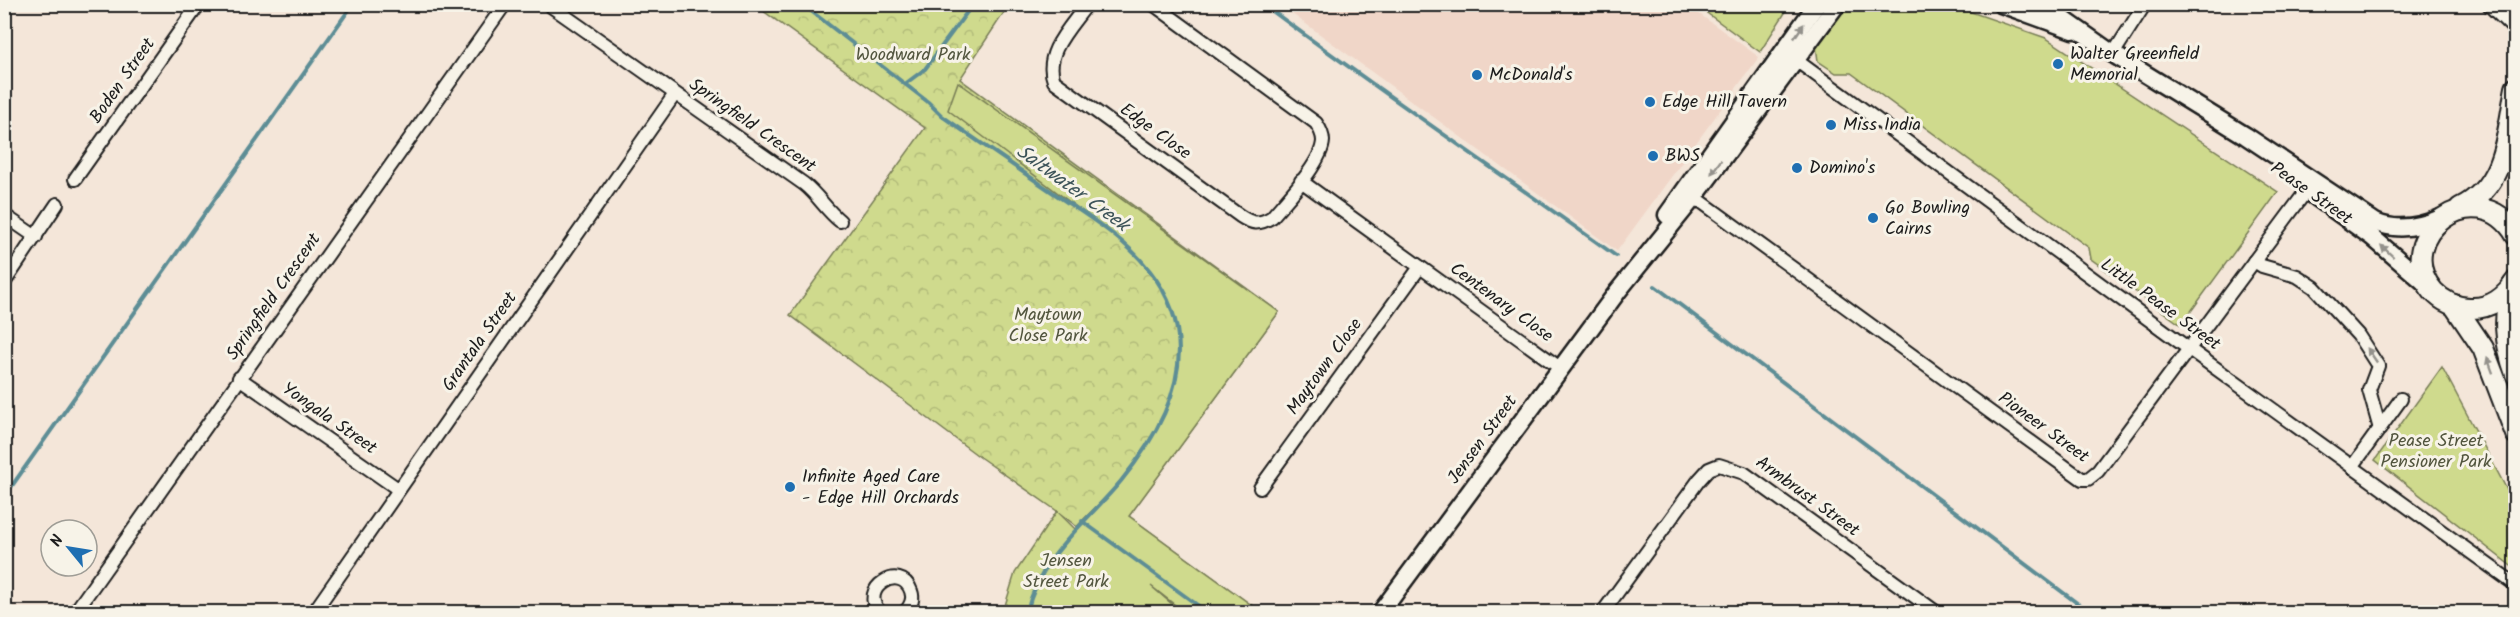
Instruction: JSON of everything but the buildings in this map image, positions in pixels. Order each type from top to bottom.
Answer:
[{"type":"main road","points":[[2516,88],[2500,164],[2479,198],[2449,214],[2431,229],[2422,251],[2422,267],[2432,288],[2454,305],[2483,348],[2516,434]]},
{"type":"main road","points":[[2449,214],[2474,208],[2492,212],[2507,223],[2516,235]]},
{"type":"main road","points":[[2454,305],[2474,308],[2487,306],[2499,300],[2514,283]]},
{"type":"main road","points":[[2514,283],[2505,326],[2507,344],[2516,374]]},
{"type":"street","name":"Boden Street","points":[[75,179],[199,4]]},
{"type":"street","name":"Springfield Crescent","points":[[75,612],[505,4]]},
{"type":"street","name":"Springfield Crescent","points":[[548,4],[804,184],[817,196],[826,210],[840,221]]},
{"type":"street","name":"Edge Close","points":[[1087,4],[1051,58],[1050,70],[1054,81],[1251,223],[1263,223],[1272,218],[1301,181],[1321,149],[1323,140],[1316,123],[1153,4]]},
{"type":"street","name":"Jensen Street","points":[[1791,56],[1817,4]]},
{"type":"street","name":"Jensen Street","points":[[1381,612],[1618,291],[1639,254],[1690,193],[1791,56],[1837,4]]},
{"type":"street","name":"Pease Street","points":[[2001,4],[2085,34]]},
{"type":"street","name":"Pease Street","points":[[2042,4],[2113,54],[2246,136],[2432,288]]},
{"type":"street","points":[[2113,54],[2145,4]]},
{"type":"street","points":[[2488,4],[2516,31]]},
{"type":"street","name":"Little Pease Street","points":[[1791,56],[2189,349],[2516,585]]},
{"type":"street","name":"Grantala Street","points":[[316,612],[398,489],[675,94]]},
{"type":"street","points":[[1301,181],[1420,267]]},
{"type":"street","name":"Pease Street","points":[[2310,186],[2384,226],[2415,227],[2449,214]]},
{"type":"street","name":"Pioneer Street","points":[[1690,193],[2082,479],[2088,479],[2098,471],[2310,186]]},
{"type":"street","points":[[4,283],[57,204]]},
{"type":"street","points":[[4,215],[36,237]]},
{"type":"street","points":[[2254,261],[2305,280],[2358,335],[2378,366],[2369,390],[2380,429]]},
{"type":"street","name":"Centenary Close","points":[[1420,267],[1560,368]]},
{"type":"street","name":"Maytown Close","points":[[1260,488],[1420,267]]},
{"type":"street","name":"Yongala Street","points":[[239,378],[398,489]]},
{"type":"street","points":[[2352,467],[2401,399]]},
{"type":"street","name":"Armbrust Street","points":[[1604,612],[1699,480],[1709,469],[1719,465],[1744,473],[1936,612]]},
{"type":"street","points":[[880,612],[875,606],[873,597],[876,587],[884,580],[894,578],[905,582],[911,591],[912,612]]},
{"type":"street","points":[[905,612],[912,599]]},
{"type":"shaded area","points":[[1280,5],[1687,5],[1759,57],[1617,251]]},
{"type":"green space","name":"Maytown Close Park","points":[[755,5],[1009,5],[960,79],[1279,312],[1129,516],[1261,612],[1185,612],[1057,511],[981,458],[790,315],[925,128]]},
{"type":"green space","points":[[1696,5],[1790,5],[1760,52]]},
{"type":"green space","points":[[1847,5],[1951,5],[2046,38],[2278,192],[2181,325],[2091,259],[2089,248],[1851,73],[1836,73],[1818,61],[1816,46]]},
{"type":"green space","name":"Jensen Street Park","points":[[958,82],[1279,312],[1129,516],[1261,612],[1184,612],[1151,586],[1181,612],[1003,612],[1015,573],[1057,511],[1075,529],[1117,486],[1140,455],[1168,405],[1176,379],[1179,352],[1176,325],[1167,298],[1146,266],[1111,233],[948,110]]},
{"type":"green space","name":"Pease Street Pensioner Park","points":[[2442,367],[2515,505],[2515,569],[2375,460]]},
{"type":"waterway","points":[[4,497],[353,4]]},
{"type":"waterway","name":"Saltwater Creek","points":[[802,4],[928,102],[942,116],[1118,238],[1150,271],[1167,298],[1176,325],[1179,353],[1176,380],[1167,406],[1155,432],[1121,481],[1053,557],[1033,592],[1027,612]]},
{"type":"waterway","points":[[905,84],[925,69],[973,4]]},
{"type":"waterway","points":[[1263,4],[1616,256]]},
{"type":"waterway","points":[[1655,286],[2089,612]]},
{"type":"waterway","points":[[1082,521],[1207,612]]},
{"type":"place","name":"Walter Greenfield Memorial","points":[[2058,64]]},
{"type":"place","name":"McDonald's","points":[[1477,75]]},
{"type":"place","name":"Edge Hill Tavern","points":[[1650,102]]},
{"type":"place","name":"Miss India","points":[[1831,125]]},
{"type":"place","name":"BWS","points":[[1653,156]]},
{"type":"place","name":"Domino's","points":[[1797,168]]},
{"type":"place","name":"Go Bowling Cairns","points":[[1873,218]]},
{"type":"place","name":"Infinite Aged Care - Edge Hill Orchards","points":[[790,487]]},
{"type":"park label","name":"Woodward Park","points":[[913,55]]}]
